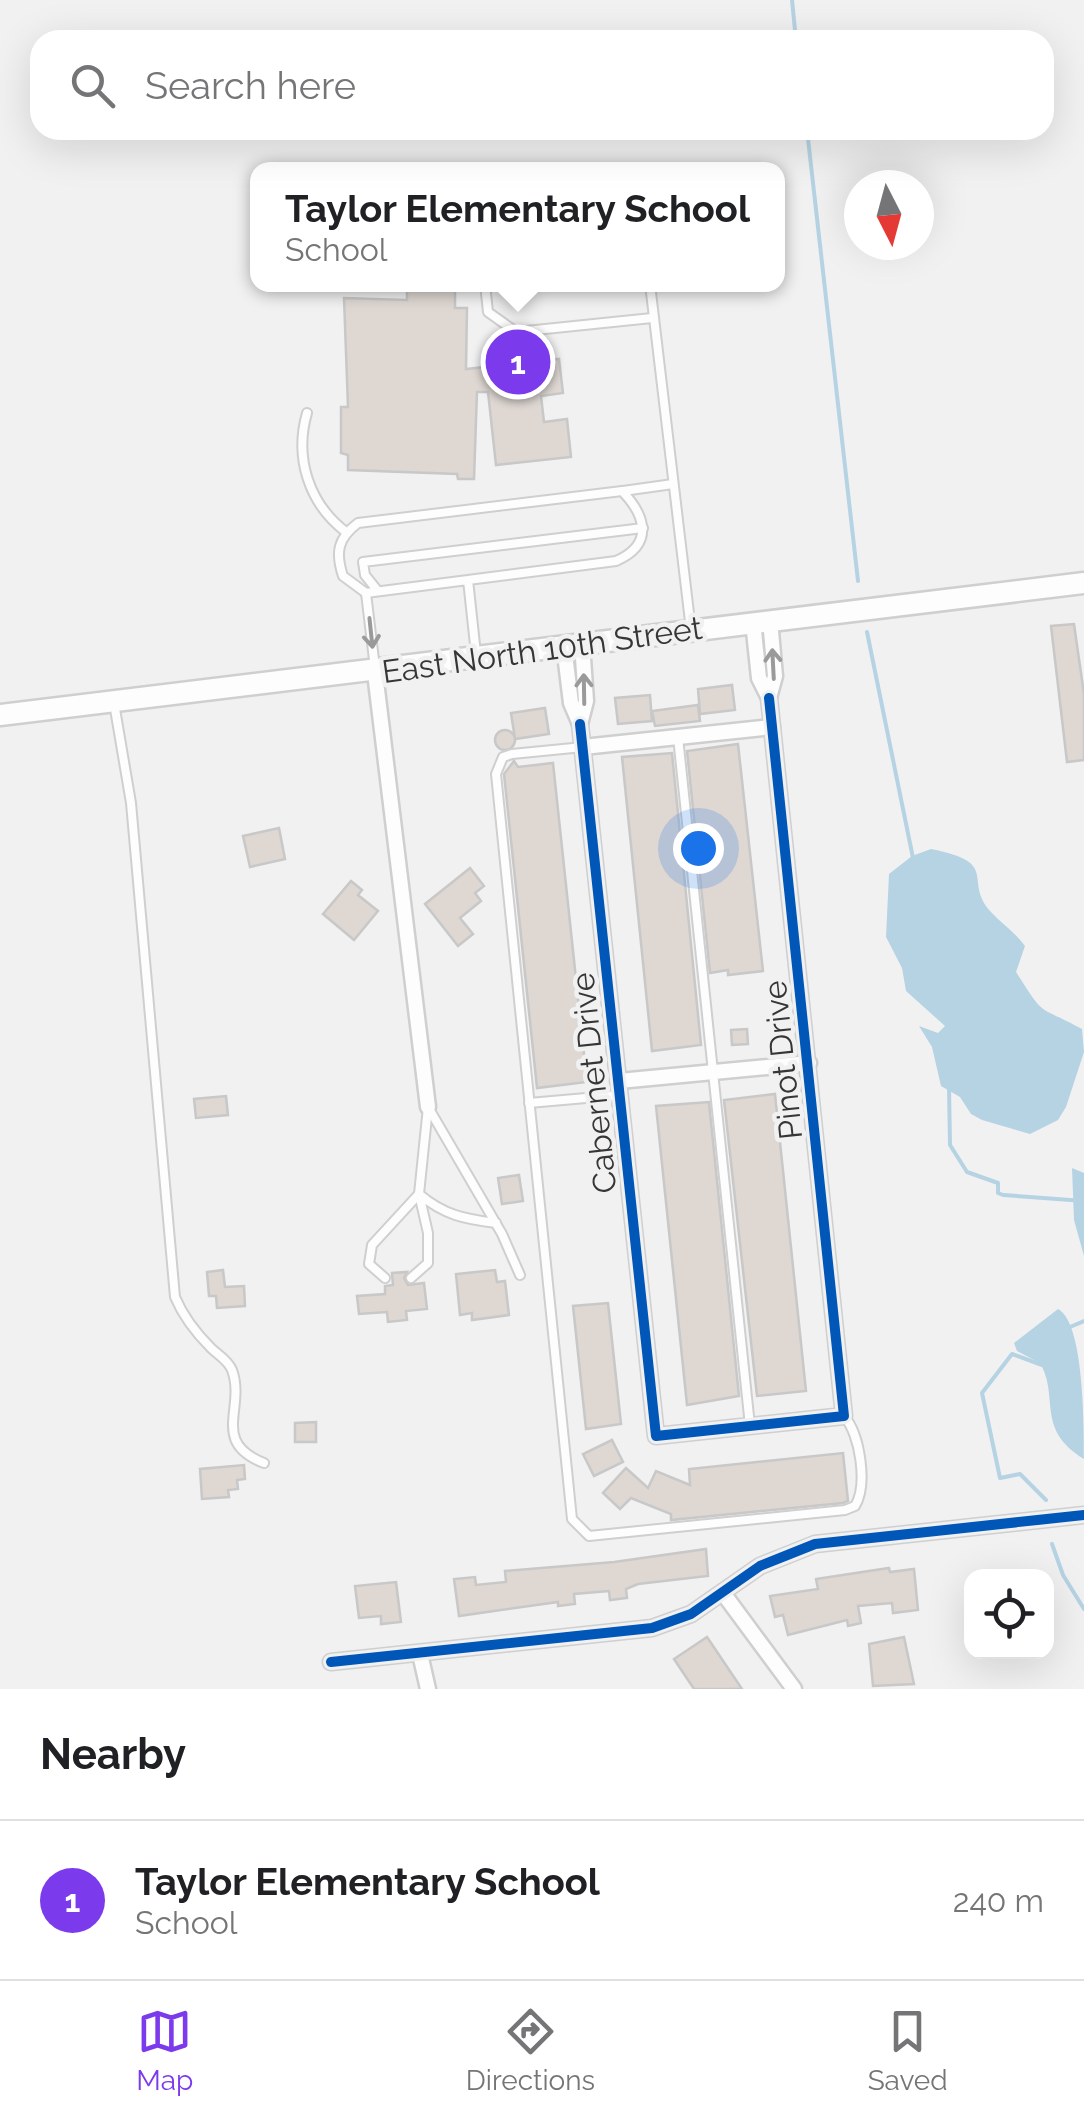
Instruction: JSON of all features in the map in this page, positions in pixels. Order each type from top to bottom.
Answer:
[{"type":"main road","name":"East North 10th Street","points":[[0,716],[1084,584]]},
{"type":"street","name":"Pinot Drive","points":[[762,621],[760,678],[769,698],[844,1416]]},
{"type":"street","name":"Cabernet Drive","points":[[573,645],[571,703],[580,724],[583,747],[661,1432],[750,1426]]},
{"type":"street","points":[[375,673],[428,1107]]},
{"type":"street","points":[[583,747],[772,728]]},
{"type":"street","points":[[619,1088],[713,1072],[809,1063]]},
{"type":"street","points":[[750,1426],[844,1416]]},
{"type":"street","points":[[332,1662],[652,1628],[691,1614],[760,1566],[815,1544],[1084,1515]]},
{"type":"street","points":[[723,1593],[794,1689]]},
{"type":"street","points":[[420,1654],[428,1689]]},
{"type":"lane","points":[[486,292],[488,312],[516,332],[652,318]]},
{"type":"lane","points":[[650,292],[691,630]]},
{"type":"lane","points":[[307,413],[302,432],[312,493],[326,516],[346,532]]},
{"type":"lane","points":[[375,673],[366,593],[342,576],[338,547],[346,532],[358,522],[673,484]]},
{"type":"lane","points":[[366,593],[616,561],[632,554],[643,528],[634,503],[622,491]]},
{"type":"lane","points":[[377,590],[364,575],[363,562],[643,528]]},
{"type":"lane","points":[[468,580],[477,658]]},
{"type":"lane","points":[[114,702],[131,803],[170,1275],[182,1314],[233,1373],[232,1423],[240,1450],[264,1463]]},
{"type":"lane","points":[[678,737],[750,1426]]},
{"type":"lane","points":[[583,747],[512,754],[497,764],[576,1528],[588,1536],[855,1506],[860,1497],[856,1432],[844,1416]]},
{"type":"lane","points":[[530,1103],[619,1088]]},
{"type":"lane","points":[[411,1278],[428,1262],[428,1233],[419,1194],[428,1107]]},
{"type":"lane","points":[[428,1107],[496,1223],[520,1275]]},
{"type":"lane","points":[[419,1194],[458,1219],[496,1223]]},
{"type":"lane","points":[[385,1278],[368,1264],[372,1246],[419,1194]]},
{"type":"water","points":[[931,849],[953,854],[974,867],[983,901],[1025,946],[1016,972],[1026,987],[1043,1009],[1082,1029],[1084,1052],[1066,1107],[1058,1120],[1030,1134],[982,1120],[971,1114],[960,1097],[941,1086],[932,1047],[919,1026],[938,1033],[945,1026],[906,991],[902,968],[886,937],[889,874],[912,856]]},
{"type":"water","points":[[1072,1168],[1084,1173],[1084,1256],[1074,1220]]},
{"type":"water","points":[[1058,1309],[1067,1318],[1078,1353],[1084,1459],[1059,1436],[1040,1363],[1017,1351],[1014,1343]]},
{"type":"building","points":[[407,292],[455,292],[455,308],[467,308],[466,369],[559,359],[563,393],[541,396],[544,422],[567,419],[571,457],[496,465],[488,392],[477,392],[474,479],[458,479],[457,474],[348,470],[348,455],[341,453],[341,407],[348,407],[344,298],[407,300]]},
{"type":"building","points":[[1074,624],[1084,694],[1084,760],[1067,762],[1051,626]]},
{"type":"building","points":[[732,685],[735,710],[700,714],[698,689]]},
{"type":"building","points":[[650,695],[652,721],[618,724],[615,698]]},
{"type":"building","points":[[698,705],[700,721],[655,726],[652,711]]},
{"type":"building","points":[[545,708],[549,734],[515,739],[511,713]]},
{"type":"building","points":[[505,730],[515,740],[505,750],[495,740]]},
{"type":"building","points":[[738,744],[763,971],[728,975],[728,970],[710,973],[687,751]]},
{"type":"building","points":[[672,753],[701,1045],[652,1051],[622,757]]},
{"type":"building","points":[[514,761],[518,767],[553,763],[587,1082],[537,1088],[504,774]]},
{"type":"building","points":[[279,828],[285,859],[250,867],[243,836]]},
{"type":"building","points":[[470,868],[484,886],[475,893],[481,901],[460,918],[473,934],[458,946],[425,904]]},
{"type":"building","points":[[351,881],[362,890],[358,895],[378,911],[354,940],[323,914]]},
{"type":"building","points":[[747,1029],[748,1044],[732,1045],[731,1030]]},
{"type":"building","points":[[775,1094],[806,1391],[757,1396],[724,1100]]},
{"type":"building","points":[[226,1096],[228,1115],[196,1118],[194,1099]]},
{"type":"building","points":[[709,1102],[739,1396],[687,1405],[656,1106]]},
{"type":"building","points":[[519,1175],[523,1201],[502,1204],[498,1178]]},
{"type":"building","points":[[223,1270],[225,1287],[244,1286],[245,1306],[217,1308],[216,1296],[209,1296],[207,1272]]},
{"type":"building","points":[[495,1270],[497,1282],[505,1281],[509,1315],[472,1320],[472,1313],[460,1315],[456,1274]]},
{"type":"building","points":[[407,1272],[404,1278],[408,1285],[424,1283],[427,1309],[406,1311],[407,1320],[388,1322],[387,1312],[359,1314],[357,1296],[385,1294],[385,1286],[393,1285],[392,1273]]},
{"type":"building","points":[[608,1303],[621,1424],[586,1429],[573,1306]]},
{"type":"building","points":[[316,1422],[316,1442],[295,1442],[295,1423]]},
{"type":"building","points":[[612,1440],[623,1462],[594,1476],[583,1454]]},
{"type":"building","points":[[843,1453],[848,1501],[843,1503],[671,1520],[671,1514],[631,1498],[620,1509],[603,1493],[626,1468],[648,1488],[656,1471],[690,1485],[689,1469]]},
{"type":"building","points":[[244,1465],[245,1479],[237,1480],[238,1489],[228,1490],[229,1497],[202,1499],[200,1469]]},
{"type":"building","points":[[706,1549],[708,1576],[638,1584],[626,1589],[627,1598],[610,1600],[609,1591],[574,1594],[575,1604],[558,1606],[558,1602],[459,1616],[454,1579],[475,1577],[476,1585],[506,1582],[505,1571]]},
{"type":"building","points":[[889,1568],[890,1572],[914,1569],[918,1610],[893,1613],[892,1603],[858,1606],[861,1623],[848,1626],[847,1620],[788,1635],[783,1615],[775,1617],[770,1596],[818,1589],[816,1579]]},
{"type":"building","points":[[396,1582],[401,1622],[381,1624],[381,1616],[359,1618],[355,1586]]},
{"type":"building","points":[[707,1637],[742,1689],[694,1689],[674,1659]]},
{"type":"building","points":[[904,1637],[914,1684],[873,1686],[869,1644]]},
{"type":"waterway","points":[[792,0],[795,30]]},
{"type":"waterway","points":[[808,140],[858,581]]},
{"type":"waterway","points":[[867,632],[913,858]]},
{"type":"waterway","points":[[949,1087],[950,1145],[967,1172],[998,1183],[998,1193],[1003,1195],[1084,1201]]},
{"type":"waterway","points":[[1070,1327],[1084,1321]]},
{"type":"waterway","points":[[1042,1365],[1012,1354],[982,1393],[1000,1478],[1020,1474],[1046,1500]]},
{"type":"waterway","points":[[1052,1544],[1063,1575],[1084,1609]]},
{"type":"cycle path","points":[[580,724],[656,1436],[844,1416],[769,698]]},
{"type":"cycle path","points":[[331,1662],[652,1628],[691,1614],[760,1566],[815,1544],[1084,1515]]},
{"type":"place","name":"Taylor Elementary School","points":[[518,362]]}]
